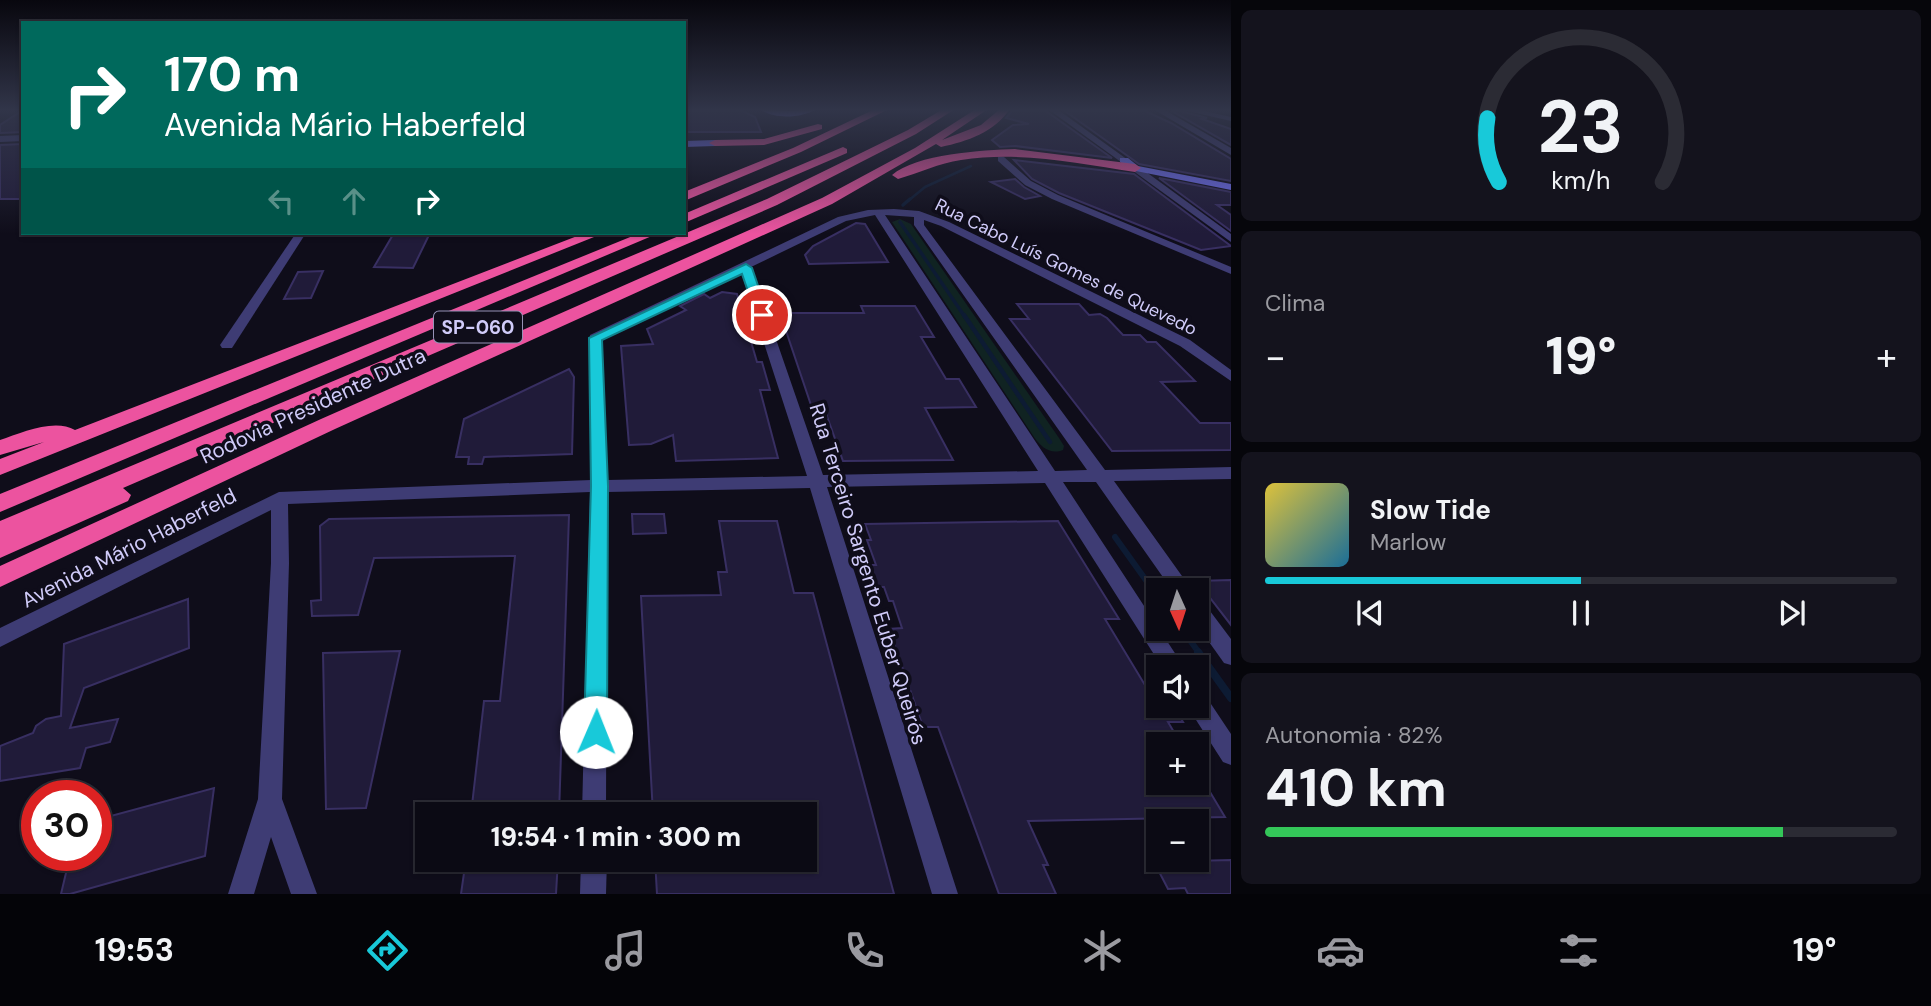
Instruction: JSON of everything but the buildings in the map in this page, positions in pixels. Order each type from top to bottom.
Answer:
[{"type":"highway","points":[[702,190],[710,176],[738,160],[741,151]]},
{"type":"highway","points":[[686,196],[791,151]]},
{"type":"highway","points":[[686,218],[844,151]]},
{"type":"highway","name":"Rodovia Presidente Dutra","points":[[0,531],[772,202],[875,151]]},
{"type":"highway","name":"Rodovia Presidente Dutra","points":[[0,577],[328,425],[827,201],[918,151]]},
{"type":"highway","points":[[827,201],[853,196],[925,164],[974,153],[1028,153],[1130,164]]},
{"type":"highway","name":"SP-060","points":[[0,467],[592,235]]},
{"type":"highway","name":"Rodovia Presidente Dutra","points":[[0,503],[647,235]]},
{"type":"highway","points":[[0,548],[258,435],[344,384]]},
{"type":"highway","points":[[0,448],[38,435],[90,431]]},
{"type":"main road","points":[[1130,164],[1231,181]]},
{"type":"main road","points":[[1130,164],[1231,187]]},
{"type":"street","points":[[1111,151],[1231,239]]},
{"type":"street","points":[[1001,159],[1028,183],[1055,197],[1231,271]]},
{"type":"street","points":[[879,213],[1166,655]]},
{"type":"street","points":[[594,802],[599,486],[596,338],[746,268],[842,219],[879,213],[919,214],[919,225],[1174,578]]},
{"type":"street","name":"Rua Cabo Luís Gomes de Quevedo","points":[[919,214],[945,224],[1161,331],[1201,354],[1231,377]]},
{"type":"street","points":[[227,345],[300,235]]},
{"type":"street","name":"Rua Terceiro Sargento Euber Queirós","points":[[746,268],[817,482],[944,894]]},
{"type":"street","points":[[241,894],[270,799],[280,563],[279,498],[599,486],[1231,473]]},
{"type":"street","name":"Avenida Mário Haberfeld","points":[[0,638],[279,498]]},
{"type":"street","points":[[1209,626],[1231,656]]},
{"type":"street","points":[[1207,718],[1231,754]]},
{"type":"street","points":[[270,799],[304,894]]},
{"type":"street","points":[[593,894],[594,872]]},
{"type":"green space","points":[[900,219],[911,224],[1059,438],[1064,446],[1063,450],[1046,449],[1034,437],[892,222]]},
{"type":"waterway","points":[[908,201],[925,187],[971,166]]},
{"type":"waterway","points":[[903,205],[910,199]]},
{"type":"waterway","points":[[900,222],[965,317]]},
{"type":"waterway","points":[[964,315],[1050,442]]},
{"type":"waterway","points":[[1115,537],[1146,580]]},
{"type":"waterway","points":[[1190,641],[1200,654]]},
{"type":"waterway","points":[[1198,652],[1231,698]]},
{"type":"route","points":[[596,732],[599,486],[596,338],[746,268],[762,315]]}]
